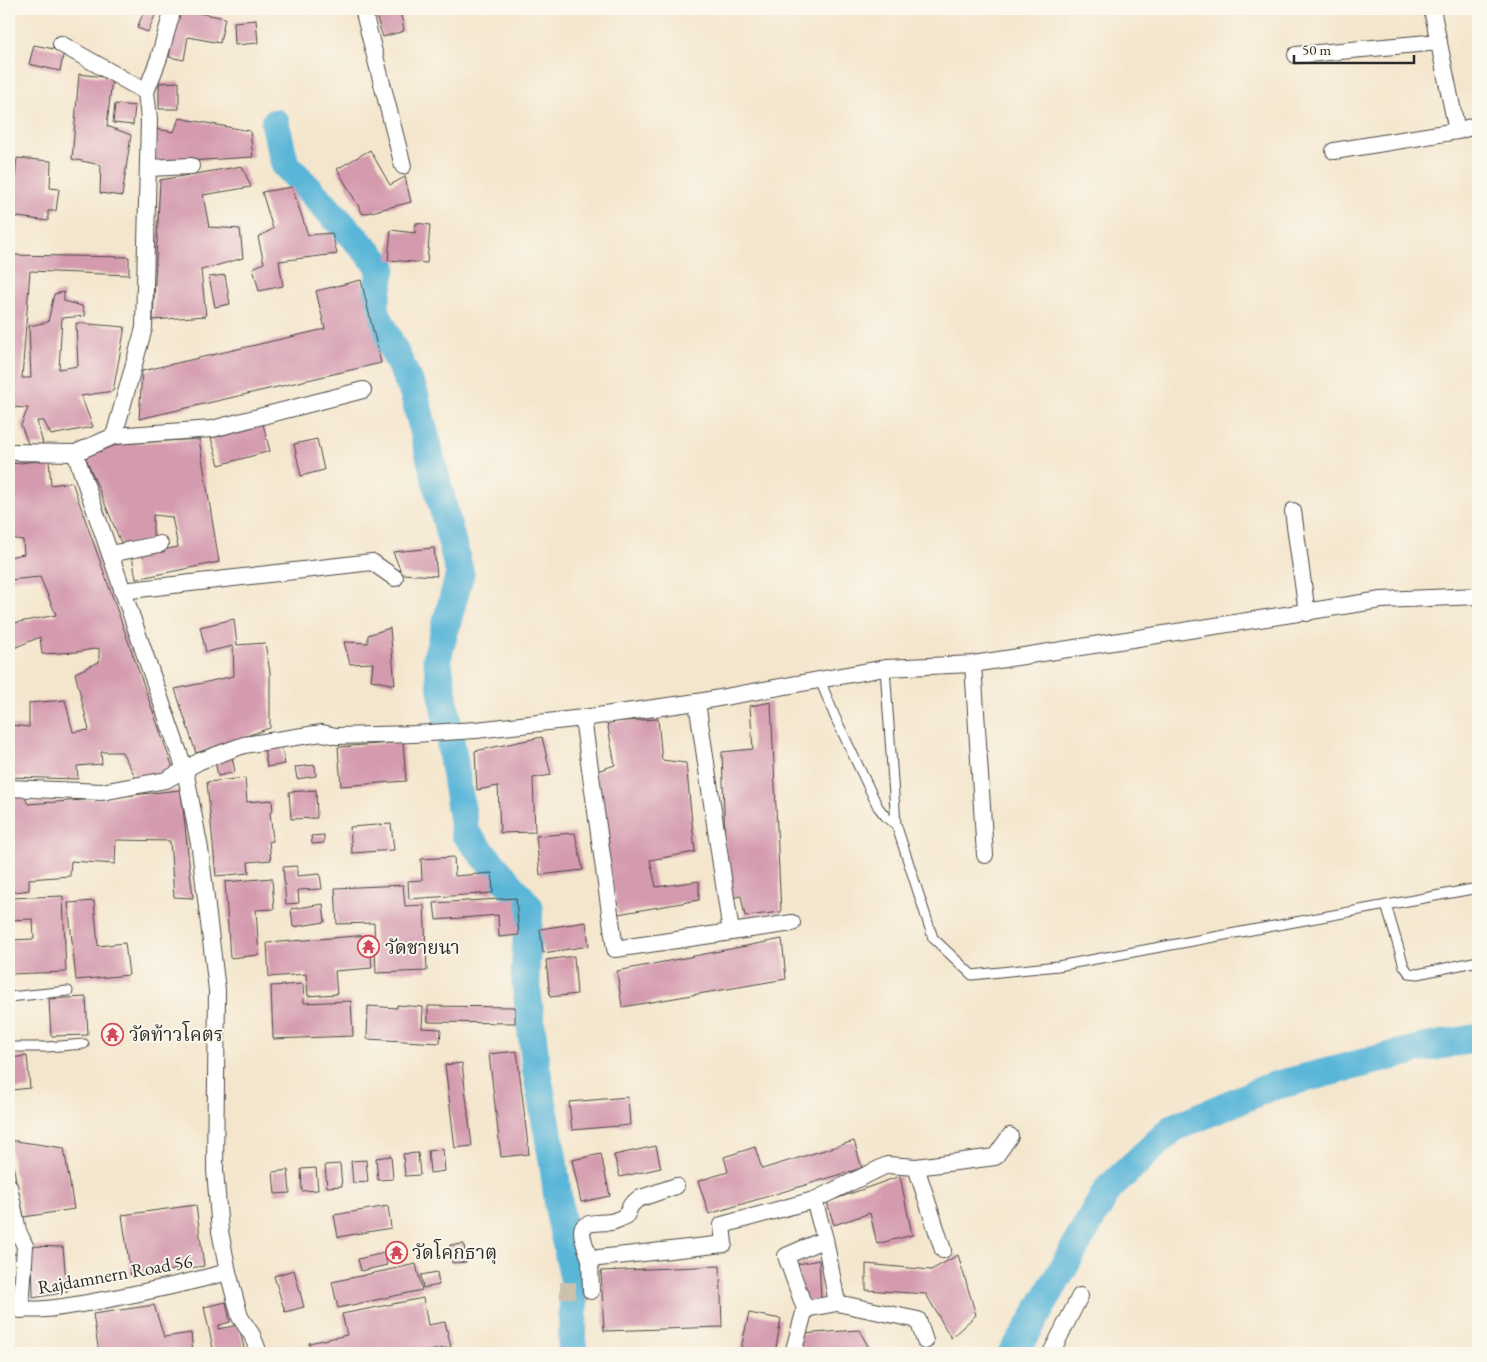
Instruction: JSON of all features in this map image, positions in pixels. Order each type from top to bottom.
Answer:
[{"type":"street","points":[[114,436],[144,328],[149,119],[146,92],[174,9]]},
{"type":"street","points":[[363,9],[403,166]]},
{"type":"street","points":[[1432,9],[1457,132]]},
{"type":"street","points":[[1296,55],[1438,42]]},
{"type":"street","points":[[61,44],[146,92]]},
{"type":"street","points":[[1334,151],[1457,132],[1478,125]]},
{"type":"street","points":[[148,168],[192,166]]},
{"type":"street","points":[[9,452],[76,453],[114,436],[212,429],[363,390]]},
{"type":"street","points":[[76,453],[185,770],[200,849],[218,990],[215,1170],[220,1231],[240,1317],[252,1335],[259,1353]]},
{"type":"street","points":[[1293,511],[1308,613]]},
{"type":"street","points":[[110,554],[160,544]]},
{"type":"street","points":[[122,591],[372,562],[395,578]]},
{"type":"street","points":[[9,788],[102,792],[166,780],[200,761],[244,745],[322,733],[336,736],[414,734],[476,730],[583,718],[697,702],[885,668],[973,664],[1308,613],[1381,600],[1478,596]]},
{"type":"street","points":[[973,664],[984,854]]},
{"type":"street","points":[[697,702],[731,932]]},
{"type":"street","points":[[583,718],[615,949],[792,923]]},
{"type":"street","points":[[590,1259],[724,1244],[722,1224],[814,1200],[887,1165],[916,1167],[995,1157],[1010,1136]]},
{"type":"street","points":[[916,1167],[943,1250]]},
{"type":"street","points":[[9,1186],[18,1230],[25,1246],[15,1309]]},
{"type":"street","points":[[591,1292],[590,1259],[584,1243],[582,1230],[584,1227],[588,1224],[613,1222],[626,1216],[631,1205],[638,1199],[676,1186]]},
{"type":"street","points":[[814,1200],[825,1238],[837,1304]]},
{"type":"street","points":[[793,1353],[806,1309],[786,1256],[825,1238]]},
{"type":"street","name":"Rajdamnern Road 56","points":[[15,1309],[64,1307],[167,1288],[228,1272]]},
{"type":"street","points":[[1051,1353],[1080,1296]]},
{"type":"street","points":[[806,1309],[837,1304],[918,1320],[925,1341]]},
{"type":"lane","points":[[885,668],[896,824],[933,938],[972,975],[1058,966],[1478,888]]},
{"type":"lane","points":[[820,680],[839,726],[878,806],[886,818],[896,824]]},
{"type":"lane","points":[[1386,905],[1404,966],[1409,972],[1418,974],[1478,961]]},
{"type":"lane","points":[[9,997],[68,991]]},
{"type":"lane","points":[[9,1044],[47,1047],[84,1044]]},
{"type":"building","points":[[145,9],[156,13],[148,32],[137,28]]},
{"type":"building","points":[[178,9],[225,18],[220,43],[188,37],[184,60],[169,57]]},
{"type":"building","points":[[400,9],[404,31],[383,37],[375,13]]},
{"type":"building","points":[[256,20],[258,43],[235,45],[234,22]]},
{"type":"building","points":[[34,45],[64,51],[60,71],[29,64]]},
{"type":"building","points":[[79,74],[112,78],[107,126],[131,135],[122,196],[100,193],[101,165],[72,159]]},
{"type":"building","points":[[179,82],[179,109],[159,109],[159,83]]},
{"type":"building","points":[[115,104],[135,106],[133,125],[113,123]]},
{"type":"building","points":[[179,118],[250,131],[253,157],[156,163],[156,129],[174,132]]},
{"type":"building","points":[[370,150],[390,185],[405,177],[411,202],[363,214],[337,169]]},
{"type":"building","points":[[17,158],[51,161],[50,188],[59,189],[56,211],[48,211],[48,221],[11,216]]},
{"type":"building","points":[[242,166],[251,187],[203,195],[209,227],[240,229],[243,258],[201,270],[206,316],[153,320],[160,180]]},
{"type":"building","points":[[292,187],[308,235],[332,233],[337,254],[279,261],[283,286],[259,291],[253,268],[264,263],[258,237],[273,229],[262,192]]},
{"type":"building","points":[[416,223],[430,225],[427,263],[388,260],[391,230],[415,233]]},
{"type":"building","points":[[9,255],[129,257],[129,275],[30,271],[22,378],[31,378],[29,326],[48,322],[54,294],[64,292],[64,301],[82,306],[85,316],[62,318],[59,369],[78,366],[76,323],[125,327],[113,391],[81,396],[93,427],[51,435],[44,421],[37,421],[43,444],[29,446],[21,425],[28,408],[9,407]]},
{"type":"building","points":[[225,275],[230,304],[215,307],[209,277]]},
{"type":"building","points":[[361,280],[381,363],[139,419],[142,371],[325,329],[316,291]]},
{"type":"building","points":[[263,424],[270,451],[219,465],[211,438]]},
{"type":"building","points":[[199,439],[219,562],[136,579],[132,556],[178,547],[172,517],[153,515],[153,539],[122,545],[85,456],[119,444]]},
{"type":"building","points":[[317,439],[324,470],[301,476],[294,444]]},
{"type":"building","points":[[49,460],[51,485],[72,482],[174,771],[137,780],[122,752],[101,752],[102,764],[77,766],[78,779],[9,777],[9,725],[29,727],[29,703],[65,700],[73,732],[89,730],[75,673],[99,662],[99,648],[77,652],[42,654],[40,637],[9,650],[9,624],[56,615],[40,577],[9,580],[9,557],[24,554],[23,540],[9,538],[9,464]]},
{"type":"building","points":[[434,548],[437,576],[402,574],[393,552]]},
{"type":"building","points":[[234,619],[237,645],[265,643],[270,672],[270,728],[196,753],[175,689],[234,676],[233,646],[206,652],[200,627]]},
{"type":"building","points":[[390,628],[395,685],[371,680],[373,663],[350,664],[344,642],[368,643],[368,635]]},
{"type":"building","points":[[771,702],[781,912],[745,916],[741,896],[727,899],[722,752],[753,749],[750,706]]},
{"type":"building","points":[[658,719],[662,760],[686,763],[695,852],[650,860],[656,887],[699,881],[699,900],[618,914],[594,772],[615,765],[607,722]]},
{"type":"building","points":[[542,737],[551,775],[533,778],[535,832],[500,833],[498,786],[477,790],[475,751]]},
{"type":"building","points":[[403,742],[406,781],[341,786],[338,747]]},
{"type":"building","points":[[281,744],[285,764],[267,767],[264,747]]},
{"type":"building","points":[[232,757],[235,772],[218,776],[215,761]]},
{"type":"building","points":[[315,765],[316,776],[297,779],[295,767]]},
{"type":"building","points":[[245,778],[247,802],[272,800],[273,812],[270,812],[273,841],[269,842],[271,860],[248,862],[249,873],[216,876],[207,782]]},
{"type":"building","points":[[181,790],[193,898],[174,897],[170,841],[116,840],[115,864],[71,861],[70,876],[29,879],[29,890],[10,893],[9,795],[23,794],[28,804]]},
{"type":"building","points":[[316,790],[317,818],[291,819],[289,792]]},
{"type":"building","points":[[391,824],[394,850],[352,853],[350,827]]},
{"type":"building","points":[[575,833],[583,870],[540,875],[536,836]]},
{"type":"building","points":[[324,835],[324,843],[312,844],[311,836]]},
{"type":"building","points":[[454,857],[455,876],[492,873],[493,893],[409,899],[408,881],[422,880],[421,859]]},
{"type":"building","points":[[297,866],[297,876],[320,874],[322,889],[298,890],[299,903],[286,904],[283,867]]},
{"type":"building","points":[[272,878],[274,909],[256,910],[259,955],[230,958],[225,882]]},
{"type":"building","points":[[403,885],[405,906],[424,905],[427,971],[376,973],[374,923],[337,924],[335,888]]},
{"type":"building","points":[[63,896],[66,972],[9,974],[9,940],[34,939],[33,919],[9,920],[9,898]]},
{"type":"building","points":[[516,898],[519,935],[499,937],[498,915],[436,920],[434,903]]},
{"type":"building","points":[[94,901],[98,946],[125,943],[129,975],[76,980],[68,903]]},
{"type":"building","points":[[323,904],[325,922],[293,927],[291,909]]},
{"type":"building","points":[[586,922],[589,946],[543,953],[540,929]]},
{"type":"building","points":[[369,935],[372,968],[335,971],[337,994],[308,996],[306,974],[269,977],[267,943]]},
{"type":"building","points":[[782,939],[786,979],[622,1007],[617,971]]},
{"type":"building","points":[[574,956],[577,994],[550,997],[546,960]]},
{"type":"building","points":[[303,984],[304,1003],[351,1001],[353,1036],[273,1039],[271,986]]},
{"type":"building","points":[[86,997],[88,1035],[51,1036],[49,999]]},
{"type":"building","points":[[397,1005],[423,1007],[422,1028],[441,1029],[440,1043],[367,1039],[368,1006],[397,1008]]},
{"type":"building","points":[[428,1006],[515,1007],[515,1023],[428,1022]]},
{"type":"building","points":[[517,1051],[529,1154],[501,1157],[489,1054]]},
{"type":"building","points":[[27,1056],[30,1088],[12,1090],[10,1058]]},
{"type":"building","points":[[462,1063],[472,1146],[455,1148],[445,1065]]},
{"type":"building","points":[[628,1097],[630,1125],[572,1130],[569,1102]]},
{"type":"building","points":[[9,1140],[64,1148],[74,1209],[24,1217]]},
{"type":"building","points":[[854,1141],[862,1168],[709,1214],[698,1181],[728,1172],[724,1157],[755,1147],[762,1169]]},
{"type":"building","points":[[656,1146],[661,1168],[620,1177],[614,1155]]},
{"type":"building","points":[[443,1149],[445,1171],[430,1173],[428,1151]]},
{"type":"building","points":[[418,1153],[420,1175],[405,1176],[403,1154]]},
{"type":"building","points":[[601,1154],[610,1196],[581,1202],[572,1160]]},
{"type":"building","points":[[391,1156],[393,1179],[378,1180],[376,1158]]},
{"type":"building","points":[[366,1160],[368,1182],[353,1183],[351,1161]]},
{"type":"building","points":[[340,1164],[342,1186],[327,1187],[325,1165]]},
{"type":"building","points":[[316,1168],[318,1190],[302,1191],[301,1169]]},
{"type":"building","points":[[288,1170],[290,1193],[275,1194],[273,1172]]},
{"type":"building","points":[[900,1176],[912,1235],[877,1244],[870,1213],[834,1225],[827,1202]]},
{"type":"building","points":[[196,1205],[204,1266],[131,1276],[122,1215]]},
{"type":"building","points":[[388,1206],[391,1228],[338,1237],[334,1215]]},
{"type":"building","points":[[464,1244],[466,1262],[452,1263],[450,1245]]},
{"type":"building","points":[[32,1246],[63,1247],[67,1292],[33,1298]]},
{"type":"building","points":[[384,1253],[387,1265],[361,1271],[358,1259]]},
{"type":"building","points":[[9,1254],[17,1254],[15,1291],[9,1291]]},
{"type":"building","points":[[958,1255],[976,1315],[951,1338],[926,1294],[866,1290],[866,1264],[931,1270]]},
{"type":"building","points":[[819,1260],[821,1299],[803,1304],[798,1264]]},
{"type":"building","points":[[416,1264],[422,1290],[338,1308],[332,1282]]},
{"type":"building","points":[[720,1266],[722,1327],[604,1331],[601,1271]]},
{"type":"building","points":[[294,1270],[304,1307],[285,1312],[274,1276]]},
{"type":"building","points":[[437,1272],[439,1285],[423,1288],[421,1275]]},
{"type":"building","points":[[423,1298],[428,1325],[445,1322],[451,1347],[418,1353],[311,1353],[309,1343],[347,1335],[342,1314]]},
{"type":"building","points":[[226,1302],[230,1322],[219,1325],[218,1329],[239,1325],[245,1353],[214,1353],[204,1307]]},
{"type":"building","points":[[154,1305],[164,1337],[191,1333],[193,1353],[99,1353],[93,1314]]},
{"type":"building","points":[[749,1313],[781,1319],[775,1353],[740,1353]]},
{"type":"building","points":[[859,1330],[872,1353],[796,1353],[799,1334]]},
{"type":"waterway","points":[[275,123],[285,164],[382,267],[374,309],[414,393],[460,574],[437,658],[465,833],[529,907],[525,974],[536,1068],[553,1160],[560,1215],[574,1278],[572,1353]]},
{"type":"waterway","points":[[1012,1353],[1024,1337],[1108,1189],[1173,1128],[1270,1087],[1418,1049],[1478,1038]]},
{"type":"tunnel","points":[[560,1290],[591,1291]]},
{"type":"place","name":"วัดชายนา","points":[[369,947]]},
{"type":"place","name":"วัดท้าวโคตร","points":[[113,1034]]},
{"type":"place","name":"วัดโคกธาตุ","points":[[396,1252]]}]
